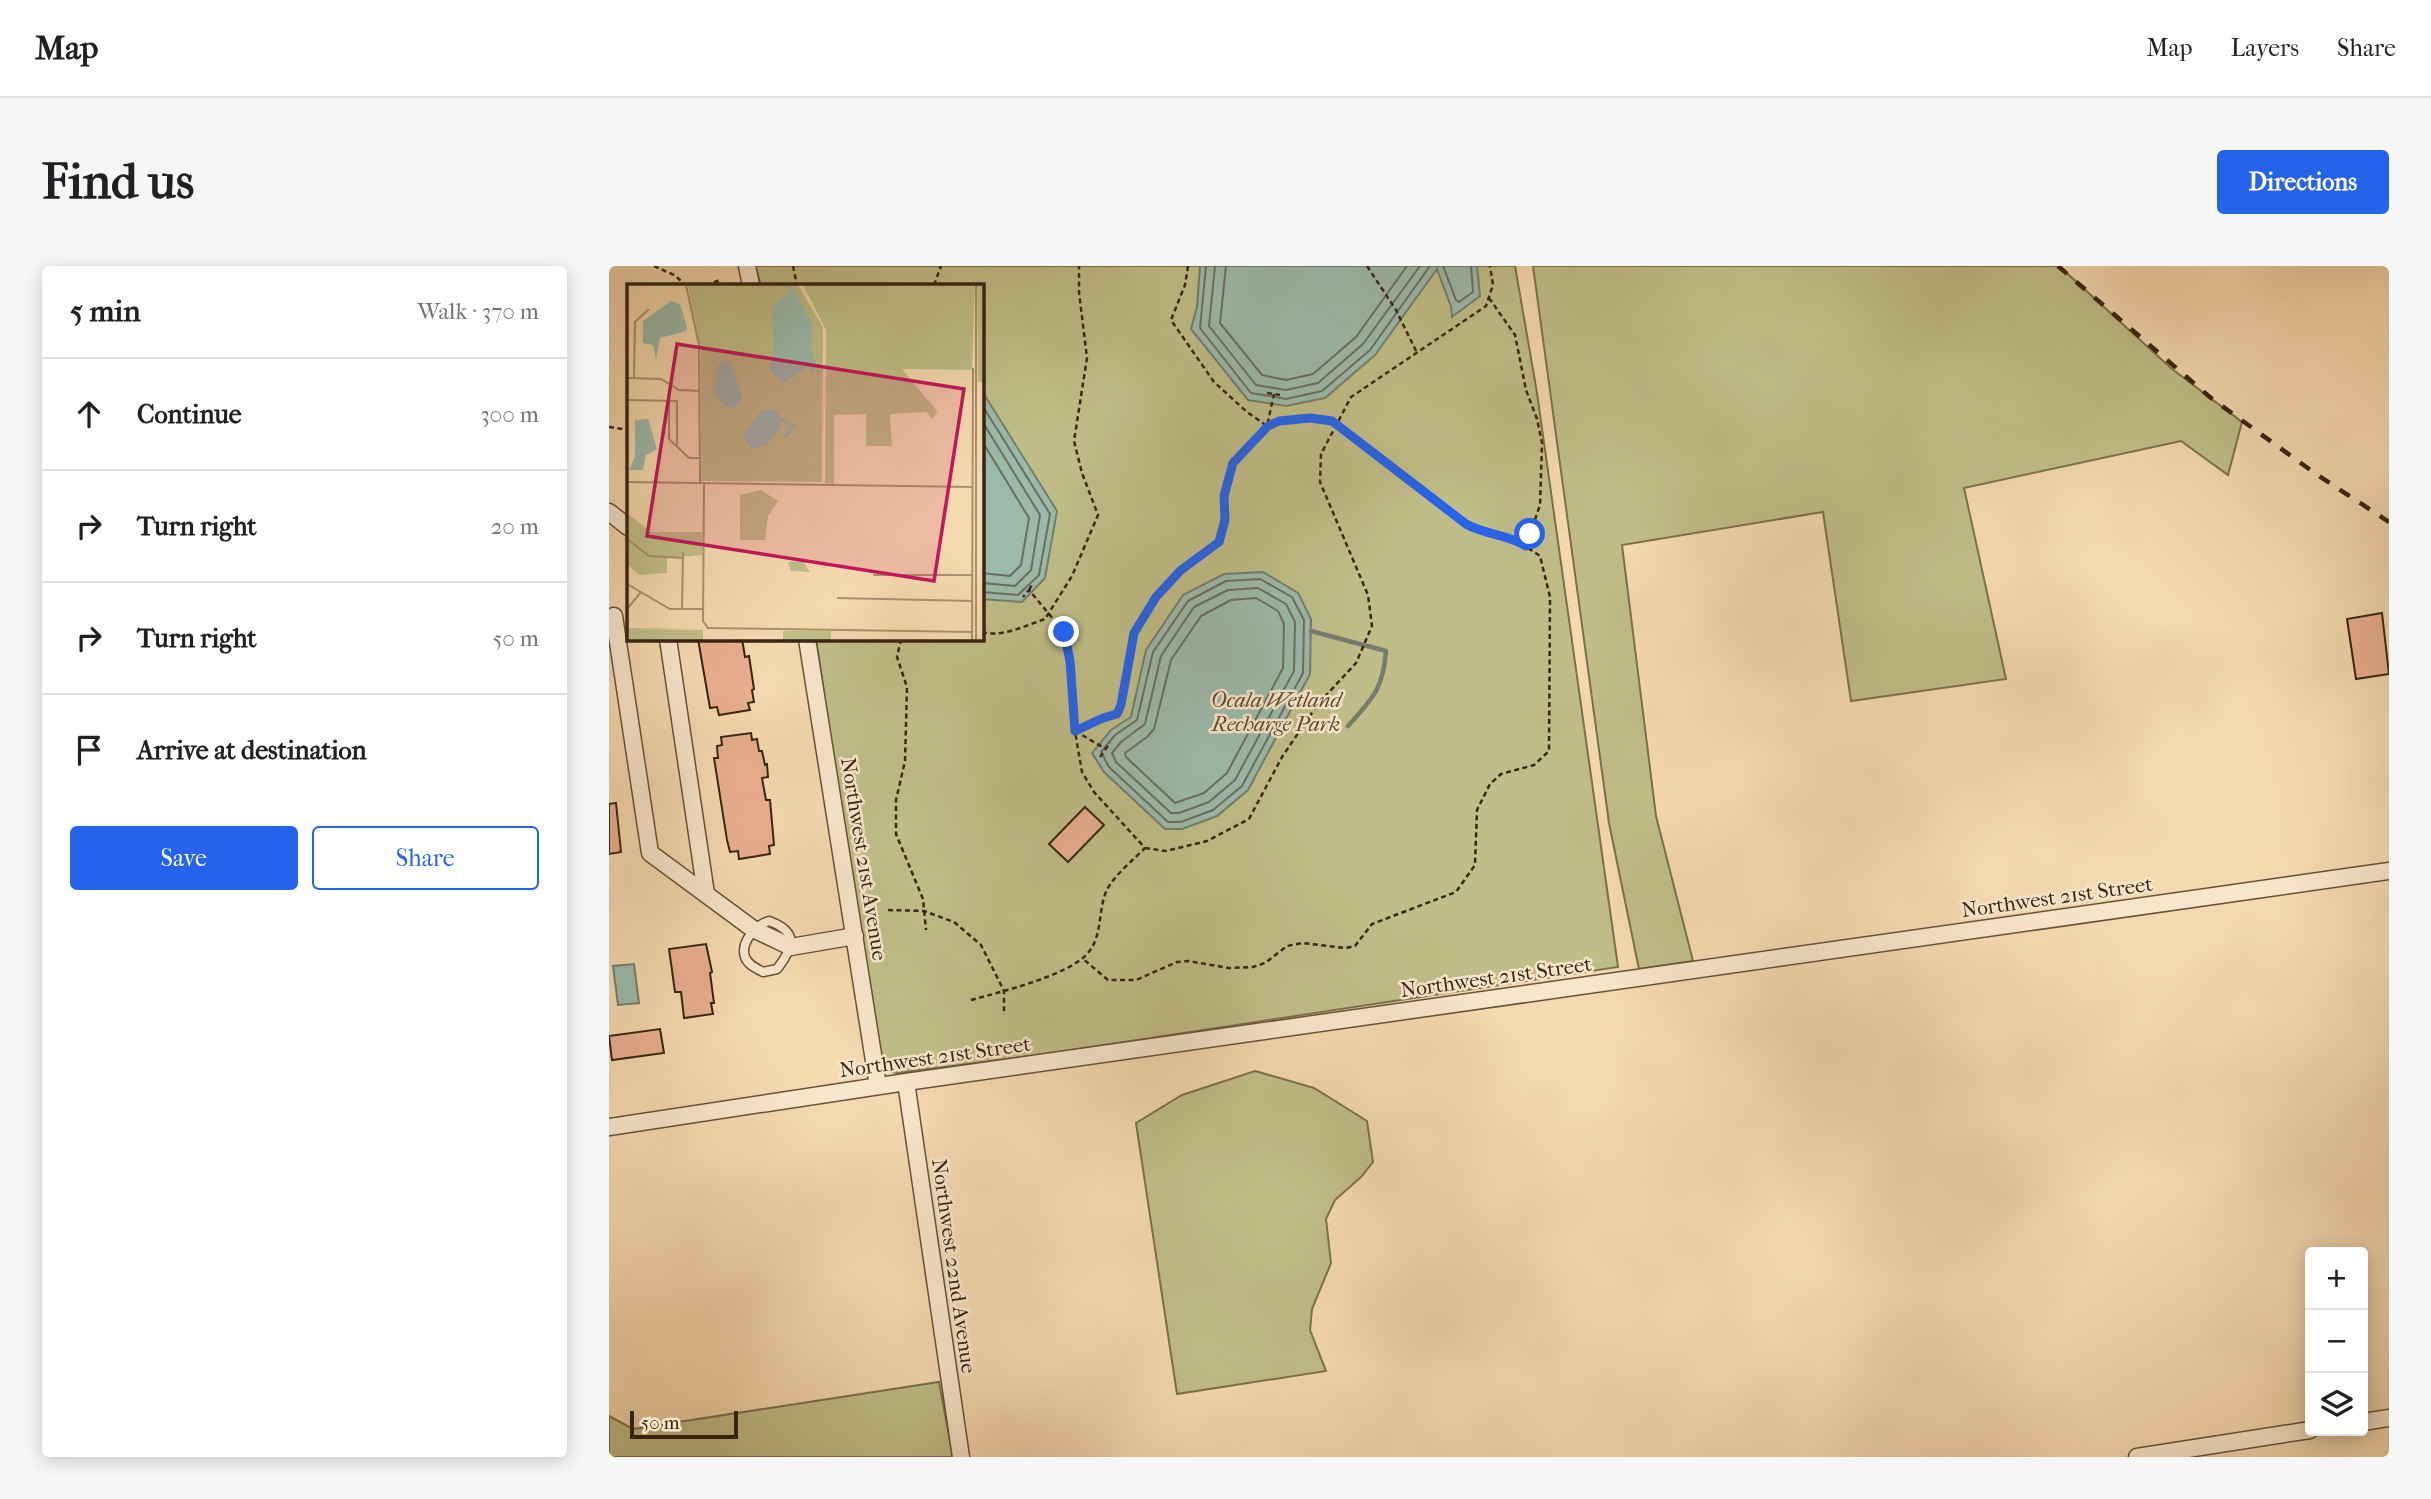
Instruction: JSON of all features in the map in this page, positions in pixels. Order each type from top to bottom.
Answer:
[{"type":"street","points":[[747,266],[751,284]]},
{"type":"street","points":[[609,512],[627,526]]},
{"type":"street","points":[[617,616],[650,853],[753,929],[791,947],[855,936]]},
{"type":"street","points":[[668,640],[706,894]]},
{"type":"street","name":"Northwest 21st Avenue","points":[[807,640],[879,1086]]},
{"type":"street","name":"Northwest 21st Street","points":[[609,1126],[2389,871]]},
{"type":"street","name":"Northwest 22nd Avenue","points":[[906,1082],[961,1457]]},
{"type":"street","points":[[2368,1421],[2389,1418]]},
{"type":"street","points":[[2137,1457],[2305,1431]]},
{"type":"lane","points":[[753,929],[745,946],[744,956],[750,965],[763,972],[777,969],[791,947]]},
{"type":"path","points":[[654,266],[674,275],[685,284]]},
{"type":"path","points":[[793,266],[797,284]]},
{"type":"path","points":[[934,284],[941,266]]},
{"type":"path","points":[[983,632],[1010,631],[1045,619],[1072,576],[1098,515],[1074,442],[1087,358],[1079,292],[1079,266]]},
{"type":"path","points":[[1188,266],[1185,285],[1171,320],[1214,383],[1247,412],[1268,426]]},
{"type":"path","points":[[1367,266],[1396,310],[1416,352]]},
{"type":"path","points":[[1028,590],[1064,632],[1070,661],[1075,731],[1082,772],[1094,792],[1145,848],[1166,851],[1207,841],[1249,819],[1282,757],[1318,704],[1356,663],[1372,626],[1368,594],[1320,482],[1321,454],[1351,397],[1486,306],[1493,285],[1490,266]]},
{"type":"path","points":[[709,284],[720,280]]},
{"type":"path","points":[[1489,298],[1515,335],[1526,390],[1537,419],[1542,443],[1540,505],[1526,546]]},
{"type":"path","points":[[1267,393],[1280,395]]},
{"type":"path","points":[[1268,426],[1274,394]]},
{"type":"path","points":[[1075,731],[1117,714],[1134,633],[1156,597],[1181,570],[1219,542],[1225,520],[1224,496],[1233,463],[1268,426],[1279,421],[1310,418],[1332,421],[1466,524],[1477,530],[1516,540],[1539,556],[1550,597],[1549,751],[1534,765],[1501,774],[1490,784],[1477,810],[1475,864],[1456,891],[1372,923],[1355,946],[1345,948],[1302,943],[1287,946],[1265,963],[1253,967],[1229,968],[1188,961],[1177,962],[1136,980],[1108,979],[1082,958]]},
{"type":"path","points":[[609,427],[627,430]]},
{"type":"path","points":[[1023,597],[1033,583]]},
{"type":"path","points":[[901,640],[897,657],[907,687],[905,761],[896,800],[896,834],[923,899],[926,930]]},
{"type":"path","points":[[1075,731],[1106,749]]},
{"type":"path","points":[[1100,757],[1110,743]]},
{"type":"path","points":[[971,999],[1004,991],[1074,965],[1096,940],[1107,888],[1145,848]]},
{"type":"path","points":[[888,910],[924,911],[954,922],[981,944],[1004,991],[1004,1015]]},
{"type":"green space","name":"Ocala Wetland Recharge Park","points":[[755,266],[1515,266],[1537,393],[1618,967],[1045,1054],[898,1073],[886,1071],[878,1055],[816,640],[983,640],[983,284],[761,284]]},
{"type":"green space","points":[[1533,266],[2059,266],[2172,369],[2242,422],[2228,475],[2181,441],[1964,488],[2006,679],[1851,701],[1823,512],[1622,545],[1656,816],[1693,961],[1639,969],[1609,823]]},
{"type":"green space","points":[[1255,1071],[1314,1088],[1367,1121],[1373,1162],[1361,1177],[1335,1200],[1326,1219],[1331,1263],[1312,1309],[1310,1330],[1326,1371],[1177,1394],[1136,1123],[1182,1095]]},
{"type":"green space","points":[[939,1382],[953,1457],[609,1457],[609,1416],[633,1429]]},
{"type":"water","points":[[1200,266],[1477,266],[1480,296],[1452,317],[1437,269],[1375,355],[1325,398],[1286,406],[1248,400],[1191,329],[1197,307]]},
{"type":"water","points":[[983,393],[1057,511],[1045,578],[1022,602],[983,599]]},
{"type":"water","points":[[1263,572],[1298,593],[1311,619],[1310,674],[1248,790],[1217,816],[1182,829],[1165,829],[1104,772],[1092,753],[1111,730],[1131,717],[1146,650],[1183,595],[1224,574]]},
{"type":"water","points":[[634,964],[639,1003],[618,1005],[613,966]]},
{"type":"building","points":[[2382,613],[2389,674],[2356,679],[2347,619]]},
{"type":"building","points":[[698,640],[742,640],[745,657],[749,656],[754,702],[748,703],[750,710],[719,715],[717,707],[710,708]]},
{"type":"building","points":[[751,733],[752,740],[757,739],[759,751],[762,751],[765,765],[767,764],[768,777],[762,778],[766,800],[770,800],[774,845],[769,846],[770,854],[739,859],[738,851],[730,852],[727,840],[714,758],[718,758],[717,746],[722,745],[721,737]]},
{"type":"building","points":[[616,803],[621,852],[609,854],[609,804]]},
{"type":"building","points":[[1085,807],[1104,825],[1068,862],[1049,844]]},
{"type":"building","points":[[706,944],[712,972],[713,1014],[684,1018],[681,992],[675,992],[669,949]]},
{"type":"building","points":[[660,1029],[664,1053],[612,1060],[609,1036]]},
{"type":"waterway","points":[[1311,631],[1386,651],[1385,664],[1375,692],[1348,726]]},
{"type":"railway","points":[[2058,266],[2211,398],[2316,474],[2389,522]]},
{"type":"route","points":[[1064,632],[1070,661],[1075,731],[1117,714],[1134,633],[1156,597],[1181,570],[1219,542],[1225,520],[1224,496],[1233,463],[1263,429],[1279,421],[1310,418],[1332,421],[1466,524],[1477,530],[1516,540],[1526,546],[1530,534]]}]
